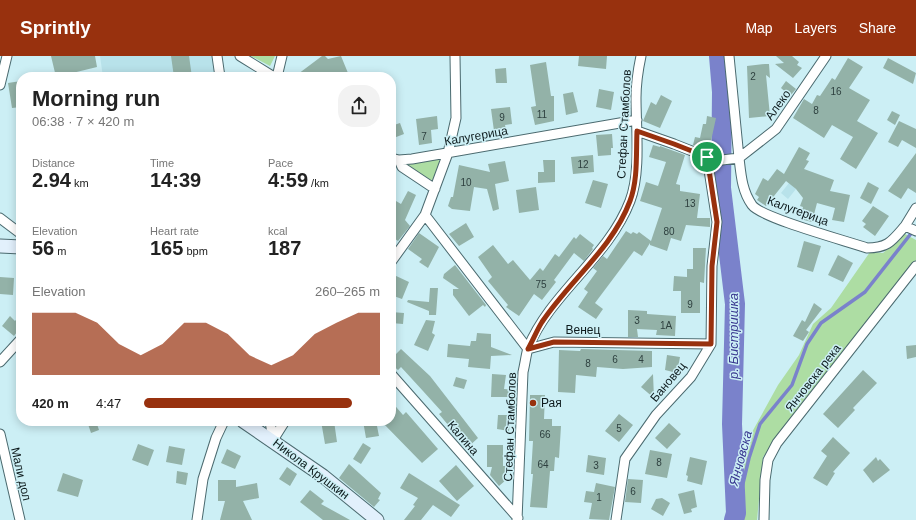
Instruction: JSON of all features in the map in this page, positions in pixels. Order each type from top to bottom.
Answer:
[{"type":"street","points":[[0,85],[7,56]]},
{"type":"street","points":[[217,56],[219,72]]},
{"type":"street","points":[[240,56],[266,72]]},
{"type":"street","points":[[278,72],[282,56]]},
{"type":"street","points":[[396,255],[425,215],[448,153],[456,118],[454,56]]},
{"type":"street","name":"Стефан Стамболов","points":[[517,519],[523,372],[528,349],[542,322],[608,242],[631,200],[636,170],[636,97],[641,56]]},
{"type":"street","name":"Калугерица","points":[[729,56],[743,190],[753,207],[769,216],[867,248],[880,248],[911,229]]},
{"type":"street","name":"Алеко","points":[[739,158],[776,130],[826,56]]},
{"type":"street","name":"Калугерица","points":[[396,159],[448,153],[637,120]]},
{"type":"street","points":[[637,131],[707,157],[722,160],[739,158]]},
{"type":"street","points":[[707,157],[717,222],[712,266],[711,344]]},
{"type":"street","points":[[396,160],[402,167],[435,189]]},
{"type":"street","points":[[911,229],[916,208]]},
{"type":"street","points":[[425,215],[528,349]]},
{"type":"street","points":[[0,218],[16,229]]},
{"type":"street","points":[[0,246],[16,247]]},
{"type":"street","name":"Янчовска река","points":[[764,520],[765,480],[768,460],[777,443],[916,266]]},
{"type":"street","name":"Венец","points":[[528,349],[554,342],[711,344]]},
{"type":"street","points":[[0,362],[16,344]]},
{"type":"street","name":"Бановец","points":[[616,520],[625,459],[656,415],[691,377],[711,344]]},
{"type":"street","name":"Калина","points":[[396,380],[517,519]]},
{"type":"street","points":[[197,520],[203,480],[216,438],[222,426]]},
{"type":"street","name":"Никола Крушкин","points":[[251,426],[323,476],[377,520]]},
{"type":"street","points":[[271,426],[273,440]]},
{"type":"street","points":[[273,440],[282,426]]},
{"type":"street","name":"Мали дол","points":[[0,434],[20,520]]},
{"type":"shaded area","points":[[100,56],[212,56],[214,72],[102,72]]},
{"type":"shaded area","points":[[789,183],[796,189],[788,199],[781,193]]},
{"type":"green space","points":[[251,56],[275,56],[270,66]]},
{"type":"green space","points":[[438,158],[440,163],[432,181],[407,165],[407,163]]},
{"type":"green space","points":[[905,234],[916,240],[916,260],[794,415],[763,457],[757,520],[729,520],[746,443],[778,385],[799,355],[813,324],[831,308],[870,252],[883,253]]},
{"type":"building","points":[[51,56],[95,56],[97,67],[76,72],[55,72]]},
{"type":"building","points":[[171,56],[189,56],[191,72],[173,72]]},
{"type":"building","points":[[322,56],[325,56],[328,59],[341,56],[348,72],[301,72]]},
{"type":"building","points":[[579,56],[607,56],[606,69],[578,66]]},
{"type":"building","points":[[776,56],[792,56],[799,62],[797,65],[802,68],[793,78],[775,64],[784,63]]},
{"type":"building","points":[[848,58],[863,67],[849,88],[870,100],[857,121],[878,133],[856,169],[840,159],[853,137],[832,125],[824,138],[793,118],[804,99],[812,104],[817,95],[820,96],[832,78],[835,80]]},
{"type":"building","points":[[888,58],[916,73],[913,84],[883,68]]},
{"type":"building","points":[[546,62],[551,96],[554,96],[554,121],[535,125],[531,107],[536,106],[530,65]]},
{"type":"building","points":[[769,64],[770,78],[766,75],[770,116],[749,118],[747,66]]},
{"type":"building","points":[[506,68],[507,83],[496,83],[495,69]]},
{"type":"building","points":[[786,81],[796,89],[790,96],[781,88]]},
{"type":"building","points":[[16,82],[16,108],[12,108],[8,83]]},
{"type":"building","points":[[599,89],[614,92],[611,110],[596,107]]},
{"type":"building","points":[[573,92],[578,112],[566,115],[563,94]]},
{"type":"building","points":[[661,95],[672,101],[660,128],[643,121],[651,102],[656,105]]},
{"type":"building","points":[[510,107],[512,124],[505,125],[506,130],[494,131],[491,109]]},
{"type":"building","points":[[892,111],[900,115],[895,125],[887,120]]},
{"type":"building","points":[[437,116],[438,129],[431,130],[432,143],[419,145],[416,119]]},
{"type":"building","points":[[707,116],[716,118],[711,141],[708,140],[706,149],[693,145],[695,137],[700,138],[703,124],[706,124]]},
{"type":"building","points":[[899,121],[916,129],[916,148],[902,140],[898,147],[888,142]]},
{"type":"building","points":[[400,123],[404,134],[396,137],[396,124]]},
{"type":"building","points":[[612,134],[613,148],[611,148],[611,155],[598,156],[596,135]]},
{"type":"building","points":[[653,145],[685,155],[676,184],[680,185],[680,191],[700,194],[697,218],[710,218],[710,227],[686,225],[681,241],[671,238],[667,251],[650,245],[650,243],[642,256],[634,251],[595,303],[603,309],[596,319],[578,307],[588,292],[584,289],[597,271],[593,268],[603,256],[607,259],[626,231],[631,234],[633,232],[637,234],[639,232],[651,241],[662,208],[640,201],[646,182],[658,186],[666,162],[649,157]]},
{"type":"building","points":[[799,147],[810,153],[806,160],[809,161],[804,169],[834,180],[830,191],[850,195],[844,222],[832,220],[835,208],[817,203],[812,222],[800,219],[803,207],[800,206],[803,198],[796,189],[786,181],[766,206],[757,200],[759,197],[755,194],[763,178],[768,181],[777,169],[784,174]]},
{"type":"building","points":[[916,153],[916,193],[908,188],[901,199],[888,191]]},
{"type":"building","points":[[593,155],[594,172],[573,174],[571,157]]},
{"type":"building","points":[[543,160],[555,160],[555,182],[538,183],[538,172],[544,172]]},
{"type":"building","points":[[505,161],[509,181],[495,184],[499,209],[493,211],[487,189],[474,187],[470,211],[452,209],[448,206],[451,197],[453,197],[459,165],[490,172],[488,164]]},
{"type":"building","points":[[593,180],[608,184],[601,208],[585,203]]},
{"type":"building","points":[[868,182],[879,188],[871,204],[860,198]]},
{"type":"building","points":[[536,187],[539,210],[519,213],[516,190]]},
{"type":"building","points":[[408,191],[416,195],[405,220],[410,226],[398,241],[396,240],[396,201],[401,204]]},
{"type":"building","points":[[873,206],[889,216],[875,236],[863,227],[866,224],[862,221]]},
{"type":"building","points":[[466,223],[474,237],[459,246],[449,234]]},
{"type":"building","points":[[419,233],[439,247],[428,268],[419,262],[422,259],[408,249]]},
{"type":"building","points":[[580,234],[594,245],[592,248],[593,249],[584,261],[574,253],[554,280],[556,282],[542,300],[534,294],[519,316],[506,307],[508,305],[488,281],[492,277],[478,257],[493,245],[508,264],[513,260],[530,280],[540,268],[543,271],[555,254],[559,257],[574,237],[576,239]]},
{"type":"building","points":[[804,241],[821,246],[813,272],[797,267]]},
{"type":"building","points":[[693,248],[706,248],[704,283],[700,282],[700,313],[681,313],[681,291],[673,291],[674,276],[687,277],[687,269],[693,269]]},
{"type":"building","points":[[838,255],[853,263],[843,282],[828,275]]},
{"type":"building","points":[[455,265],[486,305],[485,307],[483,305],[469,316],[453,295],[453,289],[459,289],[443,278],[444,274]]},
{"type":"building","points":[[396,276],[409,282],[402,299],[396,297]]},
{"type":"building","points":[[0,277],[14,278],[13,295],[0,294]]},
{"type":"building","points":[[430,288],[438,288],[436,315],[429,315],[429,311],[407,302],[408,300],[429,302]]},
{"type":"building","points":[[814,303],[822,309],[806,330],[809,332],[803,341],[793,336],[802,320],[805,322]]},
{"type":"building","points":[[628,310],[647,311],[647,314],[676,316],[675,336],[656,335],[657,330],[637,329],[638,337],[628,337]]},
{"type":"building","points":[[396,312],[404,313],[403,324],[396,323]]},
{"type":"building","points":[[10,316],[15,321],[16,320],[16,333],[14,336],[2,326]]},
{"type":"building","points":[[426,320],[435,321],[432,333],[435,335],[428,351],[414,345]]},
{"type":"building","points":[[477,333],[491,334],[491,347],[512,355],[491,356],[490,369],[468,367],[469,359],[447,357],[448,344],[470,346],[471,341],[476,341]]},
{"type":"building","points":[[916,345],[916,357],[907,359],[906,346]]},
{"type":"building","points":[[401,349],[430,376],[478,438],[467,448],[439,414],[442,412],[401,367],[398,370],[396,368],[396,354]]},
{"type":"building","points":[[581,349],[652,351],[652,367],[623,369],[597,367],[596,377],[576,375],[575,393],[558,392],[559,350],[580,351]]},
{"type":"building","points":[[667,355],[680,357],[677,373],[665,370]]},
{"type":"building","points":[[863,370],[877,383],[853,408],[855,410],[838,428],[823,414]]},
{"type":"building","points":[[492,374],[506,375],[504,389],[516,390],[516,397],[491,397]]},
{"type":"building","points":[[653,374],[654,398],[641,387]]},
{"type":"building","points":[[456,377],[467,380],[464,389],[453,386]]},
{"type":"building","points":[[530,395],[545,395],[544,419],[552,419],[552,426],[561,426],[559,458],[555,457],[554,471],[550,471],[547,508],[530,507],[533,474],[531,474],[533,441],[529,441]]},
{"type":"building","points":[[396,407],[403,415],[406,412],[438,449],[422,463],[386,426],[396,426]]},
{"type":"building","points":[[619,414],[633,425],[619,442],[605,431]]},
{"type":"building","points":[[498,415],[511,415],[509,431],[497,429]]},
{"type":"building","points":[[669,423],[681,434],[667,449],[655,438]]},
{"type":"building","points":[[89,426],[98,426],[99,430],[91,433]]},
{"type":"building","points":[[322,426],[335,426],[337,442],[325,444]]},
{"type":"building","points":[[364,426],[377,426],[379,436],[366,438]]},
{"type":"building","points":[[833,437],[850,453],[833,472],[835,473],[827,486],[813,478],[827,456],[821,451]]},
{"type":"building","points":[[363,443],[371,448],[361,464],[353,459]]},
{"type":"building","points":[[138,444],[154,450],[148,466],[132,460]]},
{"type":"building","points":[[487,445],[503,445],[503,466],[506,466],[506,480],[499,486],[490,475],[492,467],[487,467]]},
{"type":"building","points":[[169,446],[185,449],[182,465],[166,462]]},
{"type":"building","points":[[227,449],[241,456],[235,469],[221,463]]},
{"type":"building","points":[[650,450],[672,454],[667,478],[645,474]]},
{"type":"building","points":[[588,455],[606,458],[604,475],[586,472]]},
{"type":"building","points":[[690,457],[707,461],[702,485],[687,481],[688,476],[686,475]]},
{"type":"building","points":[[876,457],[878,461],[880,459],[890,470],[873,483],[863,470]]},
{"type":"building","points":[[349,464],[381,493],[378,499],[380,500],[374,507],[339,478]]},
{"type":"building","points":[[456,465],[474,486],[457,501],[439,481]]},
{"type":"building","points":[[287,467],[297,474],[290,486],[279,479]]},
{"type":"building","points":[[177,471],[188,473],[186,485],[176,483]]},
{"type":"building","points":[[63,473],[83,480],[78,497],[57,491]]},
{"type":"building","points":[[409,473],[460,505],[451,517],[433,505],[421,520],[404,520],[415,506],[413,505],[418,498],[400,488]]},
{"type":"building","points":[[628,479],[643,480],[641,503],[625,502]]},
{"type":"building","points":[[218,480],[236,480],[236,487],[257,483],[259,498],[243,501],[252,520],[220,520],[225,501],[218,501]]},
{"type":"building","points":[[596,483],[615,487],[609,520],[589,519],[592,503],[584,502],[586,491],[594,492]]},
{"type":"building","points":[[310,490],[324,501],[321,504],[350,520],[323,520],[300,502]]},
{"type":"building","points":[[694,490],[697,507],[691,509],[692,512],[684,514],[678,494]]},
{"type":"building","points":[[662,498],[670,503],[663,516],[651,509],[656,499]]},
{"type":"waterway","name":"р. Бистришка","points":[[719,56],[722,92],[721,188],[735,304],[732,424],[736,513],[734,520]]},
{"type":"waterway","name":"Янчовска","points":[[736,513],[749,458],[760,424],[792,385],[807,344],[821,323],[865,292],[913,231]]},
{"type":"place","name":"Рая","points":[[533,403]]},
{"type":"route","points":[[637,131],[707,157],[717,222],[712,266],[711,344],[591,341],[554,342],[528,349],[542,322],[561,297],[608,242],[631,200],[636,170],[637,131]]}]
